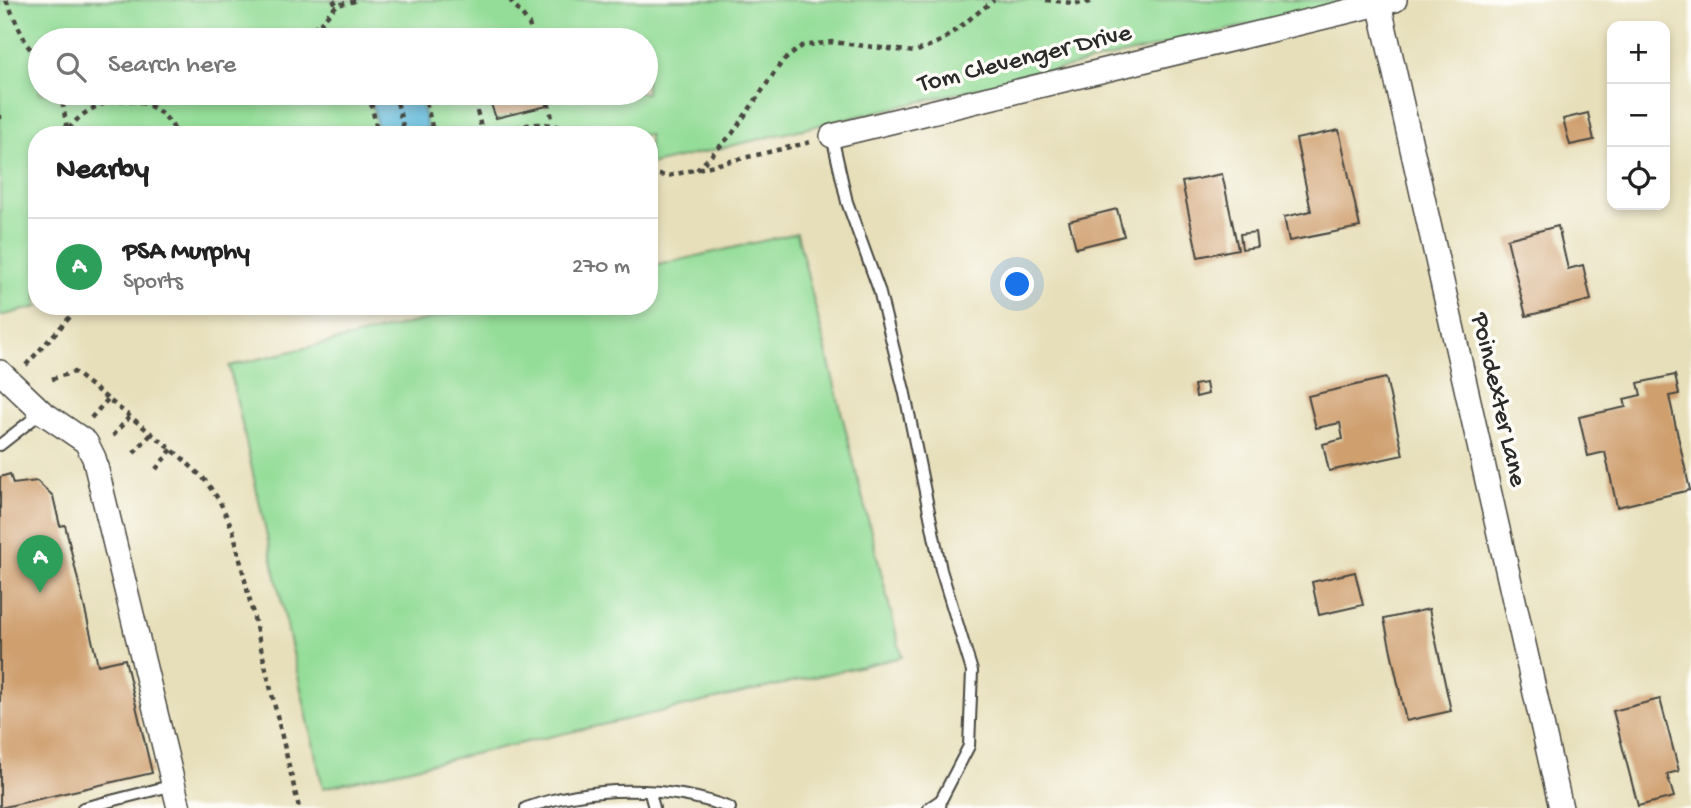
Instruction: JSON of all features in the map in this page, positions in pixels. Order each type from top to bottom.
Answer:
[{"type":"street","name":"Tom Clevenger Drive","points":[[832,136],[1387,2]]},
{"type":"street","name":"Poindexter Lane","points":[[1387,2],[1561,808]]},
{"type":"street","points":[[5,377],[42,412],[86,442],[94,458],[179,808]]},
{"type":"lane","points":[[832,136],[847,202],[879,290],[905,394],[941,570],[972,671],[969,746],[941,804],[929,808]]},
{"type":"lane","points":[[0,445],[42,412]]},
{"type":"lane","points":[[83,808],[174,785]]},
{"type":"lane","points":[[531,807],[614,789],[708,800],[730,808]]},
{"type":"lane","points":[[650,793],[653,808]]},
{"type":"path","points":[[6,0],[28,46]]},
{"type":"path","points":[[313,28],[321,22],[335,2],[360,0]]},
{"type":"path","points":[[510,0],[530,28]]},
{"type":"path","points":[[697,170],[732,134],[782,62],[802,46],[832,42],[915,52],[943,40],[994,0]]},
{"type":"path","points":[[1046,0],[1083,4],[1095,0]]},
{"type":"path","points":[[321,22],[326,28]]},
{"type":"path","points":[[63,105],[67,126]]},
{"type":"path","points":[[72,126],[80,114],[101,105]]},
{"type":"path","points":[[143,105],[166,118],[171,126]]},
{"type":"path","points":[[372,105],[376,126]]},
{"type":"path","points":[[398,105],[403,126]]},
{"type":"path","points":[[427,105],[432,126]]},
{"type":"path","points":[[549,105],[553,123]]},
{"type":"path","points":[[477,111],[481,126]]},
{"type":"path","points":[[522,126],[535,123],[553,123],[559,126]]},
{"type":"path","points":[[658,175],[668,176],[697,170],[832,136]]},
{"type":"path","points":[[5,377],[70,315]]},
{"type":"path","points":[[51,379],[74,372],[172,449],[204,479],[219,500],[233,530],[299,808]]},
{"type":"path","points":[[91,418],[109,398]]},
{"type":"path","points":[[113,436],[130,416]]},
{"type":"path","points":[[134,453],[152,433]]},
{"type":"path","points":[[156,469],[172,449]]},
{"type":"green space","points":[[0,0],[1356,0],[658,163],[658,126],[28,126],[28,309],[0,316]]},
{"type":"green space","points":[[797,233],[902,657],[323,788],[229,366],[446,315],[658,315],[658,265]]},
{"type":"water","points":[[373,105],[422,105],[426,126],[377,126]]},
{"type":"building","points":[[491,105],[547,105],[547,106],[496,118]]},
{"type":"building","points":[[1588,113],[1594,140],[1570,145],[1563,119]]},
{"type":"building","points":[[1339,130],[1360,227],[1289,241],[1284,217],[1311,211],[1296,139]]},
{"type":"building","points":[[1222,174],[1238,249],[1198,257],[1182,182]]},
{"type":"building","points":[[1117,209],[1124,236],[1076,248],[1069,221]]},
{"type":"building","points":[[1558,226],[1568,269],[1583,265],[1591,300],[1526,316],[1507,239]]},
{"type":"building","points":[[1255,232],[1257,247],[1242,249],[1240,234]]},
{"type":"building","points":[[1675,375],[1679,394],[1669,396],[1690,490],[1617,507],[1605,452],[1588,456],[1579,417],[1626,407],[1624,399],[1641,395],[1638,383]]},
{"type":"building","points":[[1386,378],[1403,455],[1329,471],[1323,444],[1343,439],[1340,423],[1316,428],[1308,396]]},
{"type":"building","points":[[1206,383],[1208,394],[1196,397],[1194,385]]},
{"type":"building","points":[[10,474],[13,484],[37,481],[53,496],[60,526],[65,525],[98,665],[125,659],[152,773],[0,808],[0,477]]},
{"type":"building","points":[[1355,572],[1363,605],[1319,615],[1312,582]]},
{"type":"building","points":[[1429,609],[1451,711],[1406,721],[1384,619]]},
{"type":"building","points":[[1660,699],[1679,771],[1667,774],[1674,797],[1638,806],[1613,711]]},
{"type":"place","name":"PSA Murphy","points":[[40,593]]}]
